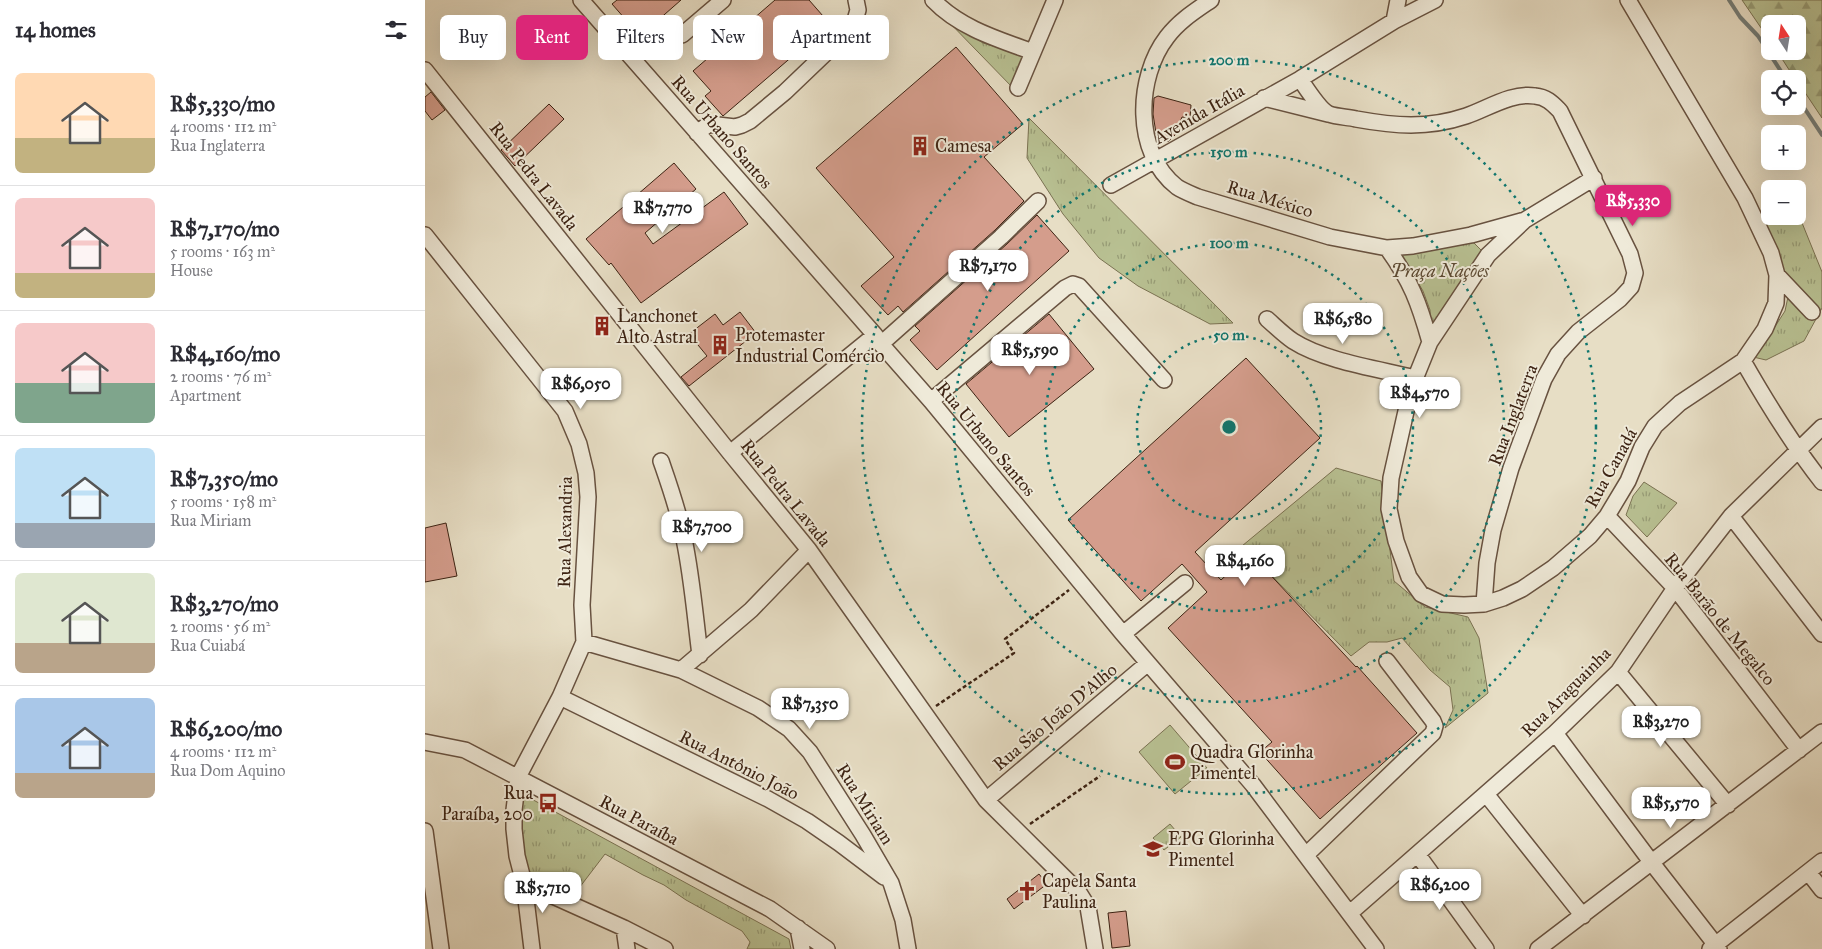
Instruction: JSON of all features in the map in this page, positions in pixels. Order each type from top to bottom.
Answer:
[{"type":"street","name":"Rua Urbano Santos","points":[[581,0],[931,401],[1123,634],[1253,785],[1377,949]]},
{"type":"street","points":[[683,34],[723,0]]},
{"type":"street","points":[[697,133],[709,124],[735,127],[742,125],[750,121],[785,92],[853,27],[858,10],[856,0]]},
{"type":"street","points":[[933,0],[964,25],[990,37],[1033,52]]},
{"type":"street","points":[[1018,88],[1055,0]]},
{"type":"street","name":"Rua México","points":[[1211,0],[1183,20],[1167,37],[1153,63],[1145,90],[1144,114],[1147,141],[1156,160],[1166,176],[1177,187],[1197,197],[1330,237],[1387,248],[1413,246],[1471,235],[1525,220],[1593,178]]},
{"type":"street","points":[[1394,21],[1398,0]]},
{"type":"street","name":"Avenida Itália","points":[[1111,185],[1300,79],[1394,21],[1435,0]]},
{"type":"street","points":[[1628,0],[1745,198],[1771,253],[1777,275],[1776,303],[1765,329],[1743,361],[1770,410],[1797,450],[1822,482]]},
{"type":"street","name":"Rua Pedra Lavada","points":[[425,70],[809,550],[986,800],[1078,891],[1088,907],[1095,949]]},
{"type":"street","points":[[1300,79],[1328,114]]},
{"type":"street","name":"Rua Inglaterra","points":[[1264,98],[1328,114],[1385,124],[1412,126],[1442,123],[1467,116],[1515,97],[1534,95],[1548,100],[1561,111],[1630,254],[1635,273],[1631,287],[1620,299],[1578,332],[1558,354],[1544,379],[1511,468],[1493,530],[1487,562],[1484,604]]},
{"type":"street","points":[[730,453],[878,340],[1001,237],[1038,201]]},
{"type":"street","name":"Rua Canadá","points":[[1525,220],[1487,255],[1430,342],[1415,378],[1391,478],[1389,509],[1396,541],[1409,577],[1421,594],[1442,604],[1484,604],[1522,589],[1553,568],[1590,536],[1607,516],[1627,481],[1642,447],[1655,426],[1680,403],[1743,361]]},
{"type":"street","name":"Rua Alexandria","points":[[425,235],[565,411],[579,444],[586,473],[588,497],[582,605],[584,642],[560,697],[518,777]]},
{"type":"street","points":[[1471,235],[1482,241],[1487,255]]},
{"type":"street","points":[[1387,248],[1413,289],[1430,342]]},
{"type":"street","points":[[1777,275],[1812,312]]},
{"type":"street","points":[[931,401],[1065,288],[1073,284],[1079,286],[1164,380]]},
{"type":"street","points":[[1267,319],[1292,341],[1309,350],[1415,378]]},
{"type":"street","name":"Rua Araguainha","points":[[1350,914],[1555,733],[1618,672],[1675,588],[1731,516],[1822,427]]},
{"type":"street","points":[[661,461],[684,538],[692,585],[700,655]]},
{"type":"street","name":"Rua Barão de Megalco","points":[[1607,516],[1675,588],[1799,750]]},
{"type":"street","points":[[1731,516],[1822,634]]},
{"type":"street","points":[[681,670],[751,610],[809,550]]},
{"type":"street","points":[[1123,634],[1185,583]]},
{"type":"street","name":"Rua Miriam","points":[[584,642],[681,670],[758,708],[789,730],[810,752],[891,883],[903,920],[908,949]]},
{"type":"street","points":[[1306,855],[1433,733],[1435,726],[1433,721],[1387,661]]},
{"type":"street","name":"Rua São João D'Alho","points":[[986,800],[1148,663]]},
{"type":"street","points":[[1618,672],[1728,805]]},
{"type":"street","name":"Rua Antônio João","points":[[560,697],[768,799],[823,832],[891,883]]},
{"type":"street","points":[[1538,949],[1822,732]]},
{"type":"street","points":[[1555,733],[1715,947],[1822,861]]},
{"type":"street","name":"Rua Paraíba","points":[[425,742],[465,750],[518,777],[770,909],[827,949]]},
{"type":"street","points":[[518,777],[514,829],[517,856],[525,883],[532,949]]},
{"type":"street","points":[[1486,794],[1583,916]]},
{"type":"street","points":[[425,831],[441,949]]},
{"type":"street","points":[[1418,854],[1486,949]]},
{"type":"street","points":[[1808,872],[1822,890]]},
{"type":"street","points":[[525,883],[624,928],[665,949]]},
{"type":"street","points":[[624,928],[627,949]]},
{"type":"street","points":[[798,928],[802,949]]},
{"type":"path","points":[[924,714],[1014,653],[1005,639],[1081,582]]},
{"type":"path","points":[[1018,832],[1100,776]]},
{"type":"green space","points":[[1742,0],[1822,0],[1822,118],[1806,94],[1806,70],[1789,70],[1783,60],[1806,60],[1806,15],[1761,15],[1761,28]]},
{"type":"green space","points":[[944,17],[983,43],[1028,56],[1013,88]]},
{"type":"green space","points":[[1029,118],[1233,323],[1210,324],[1138,286],[1099,258],[1063,214],[1027,158]]},
{"type":"green space","points":[[1766,225],[1803,225],[1822,272],[1822,308],[1804,341],[1766,360],[1749,356],[1769,336],[1785,311],[1789,292]]},
{"type":"green space","name":"Praça Nações","points":[[1473,242],[1482,251],[1431,331],[1430,310],[1423,291],[1400,252]]},
{"type":"green space","points":[[1336,468],[1381,481],[1394,581],[1425,607],[1468,617],[1479,638],[1488,693],[1445,728],[1453,710],[1450,687],[1430,670],[1402,638],[1387,642],[1369,642],[1351,656],[1242,546]]},
{"type":"green space","points":[[1644,482],[1677,503],[1647,537],[1626,515],[1633,496]]},
{"type":"green space","name":"Quadra Glorinha Pimentel","points":[[1170,725],[1207,768],[1175,794],[1139,752]]},
{"type":"green space","points":[[526,796],[789,939],[791,949],[747,949],[750,942],[742,931],[686,900],[664,885],[605,854],[573,896],[530,882],[524,873],[518,806]]},
{"type":"green space","points":[[1170,824],[1181,837],[1164,850],[1153,838]]},
{"type":"building","points":[[617,0],[681,0],[664,15],[622,15],[612,4]]},
{"type":"building","points":[[775,0],[809,0],[822,15],[773,15],[773,60],[788,60],[723,116],[705,96],[711,91],[693,71],[706,60],[763,60],[763,15],[758,15]]},
{"type":"building","name":"Camesa","points":[[956,47],[1023,124],[984,157],[1024,201],[995,230],[903,312],[898,306],[888,315],[861,286],[894,257],[816,168]]},
{"type":"building","points":[[431,92],[445,110],[432,120],[425,111],[425,97]]},
{"type":"building","points":[[1158,96],[1191,105],[1190,118],[1182,117],[1175,135],[1169,141],[1163,142],[1158,140],[1156,133],[1153,114],[1154,98]]},
{"type":"building","points":[[549,104],[564,119],[515,166],[501,150]]},
{"type":"building","points":[[674,163],[696,189],[645,233],[653,244],[724,192],[748,224],[641,303],[611,263],[609,265],[586,239]]},
{"type":"building","points":[[1037,215],[1069,251],[937,370],[910,340],[920,331],[915,326]]},
{"type":"building","name":"Protemaster Industrial Comércio","points":[[740,312],[756,333],[689,386],[681,377],[707,356],[689,334],[715,314],[723,325]]},
{"type":"building","points":[[1049,314],[1094,369],[1009,437],[966,384]]},
{"type":"building","points":[[1246,358],[1320,438],[1195,552],[1221,580],[1250,553],[1357,666],[1417,733],[1320,819],[1260,752],[1272,742],[1168,628],[1207,592],[1182,564],[1141,601],[1068,520]]},
{"type":"building","points":[[446,523],[457,576],[425,582],[425,528]]},
{"type":"building","name":"Capela Santa Paulina","points":[[1039,874],[1047,884],[1014,909],[1007,899]]},
{"type":"building","points":[[1126,911],[1130,946],[1112,948],[1108,913]]},
{"type":"waterway","points":[[1729,0],[1740,17],[1758,36],[1780,70]]},
{"type":"waterway","points":[[1806,111],[1822,135]]},
{"type":"place","name":"Camesa","points":[[920,146]]},
{"type":"place","name":"Lanchonet Alto Astral","points":[[602,326]]},
{"type":"place","name":"Protemaster Industrial Comércio","points":[[720,345]]},
{"type":"place","name":"Quadra Glorinha Pimentel","points":[[1175,762]]},
{"type":"place","name":"Rua Paraíba, 200","points":[[548,803]]},
{"type":"place","name":"EPG Glorinha Pimentel","points":[[1153,849]]},
{"type":"place","name":"Capela Santa Paulina","points":[[1027,891]]}]
